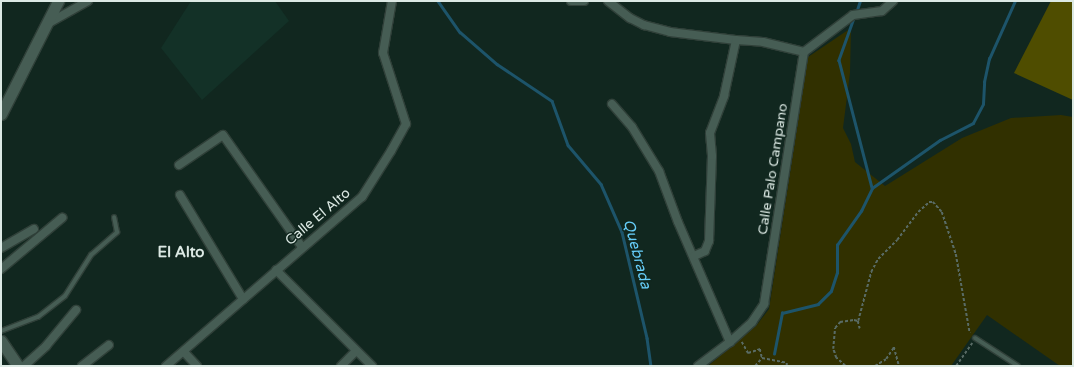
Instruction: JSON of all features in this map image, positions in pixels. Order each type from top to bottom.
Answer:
[{"type":"main road","points":[[1,114],[58,1]]},
{"type":"main road","points":[[1,341],[18,366]]},
{"type":"street","points":[[47,24],[88,1]]},
{"type":"street","name":"Calle El Alto","points":[[166,366],[184,352],[302,247],[362,197],[406,124],[383,53],[392,1]]},
{"type":"street","points":[[571,1],[584,1]]},
{"type":"street","points":[[608,1],[630,18],[644,25],[670,32],[763,42],[804,52],[853,15],[882,11],[893,1]]},
{"type":"street","points":[[694,256],[705,251],[710,241],[712,156],[710,133],[724,96],[736,40]]},
{"type":"street","name":"Calle Palo Campano","points":[[698,366],[739,334],[756,316],[766,298],[804,52]]},
{"type":"street","points":[[612,104],[632,127],[659,171],[730,342]]},
{"type":"street","points":[[179,165],[223,135],[302,247]]},
{"type":"street","points":[[180,195],[243,299]]},
{"type":"street","points":[[1,269],[62,218]]},
{"type":"street","points":[[1,248],[34,230]]},
{"type":"street","points":[[276,270],[372,366]]},
{"type":"street","points":[[24,366],[46,346],[76,310]]},
{"type":"street","points":[[82,366],[109,344]]},
{"type":"street","points":[[341,366],[356,351]]},
{"type":"street","points":[[184,352],[197,366]]},
{"type":"lane","points":[[1,331],[38,316],[65,296],[91,255],[117,232],[114,217]]},
{"type":"lane","points":[[976,338],[1018,366]]},
{"type":"path","points":[[860,329],[858,321],[872,272],[878,259],[897,240],[918,212],[929,202],[933,202],[942,212],[956,254],[969,332],[976,338],[956,366]]},
{"type":"path","points":[[845,366],[836,358],[833,335],[840,322],[847,320],[858,321]]},
{"type":"path","points":[[739,334],[746,352],[760,349],[762,358]]},
{"type":"path","points":[[875,366],[886,359],[894,347],[899,366]]},
{"type":"path","points":[[755,366],[762,358]]},
{"type":"path","points":[[762,358],[787,362],[786,366]]},
{"type":"shaded area","points":[[191,1],[275,1],[289,21],[202,100],[161,48]]},
{"type":"shaded area","points":[[1051,1],[1073,1],[1073,100],[1014,73]]},
{"type":"shaded area","points":[[851,28],[850,73],[843,128],[851,144],[855,162],[885,186],[962,138],[1011,118],[1061,115],[1073,117],[1073,366],[1060,366],[987,315],[951,366],[708,366],[756,326],[769,309],[808,57]]},
{"type":"waterway","name":"Quebrada","points":[[438,1],[460,32],[497,64],[552,101],[568,145],[601,184],[622,232],[647,338],[651,366]]},
{"type":"waterway","points":[[857,10],[860,1]]},
{"type":"waterway","points":[[774,354],[782,313],[818,304],[831,291],[837,273],[837,245],[861,211],[872,188],[940,140],[973,123],[983,104],[984,82],[989,59],[1015,1]]},
{"type":"waterway","points":[[854,18],[839,60],[872,188]]},
{"type":"district","name":"El Alto","points":[[181,253]]}]
